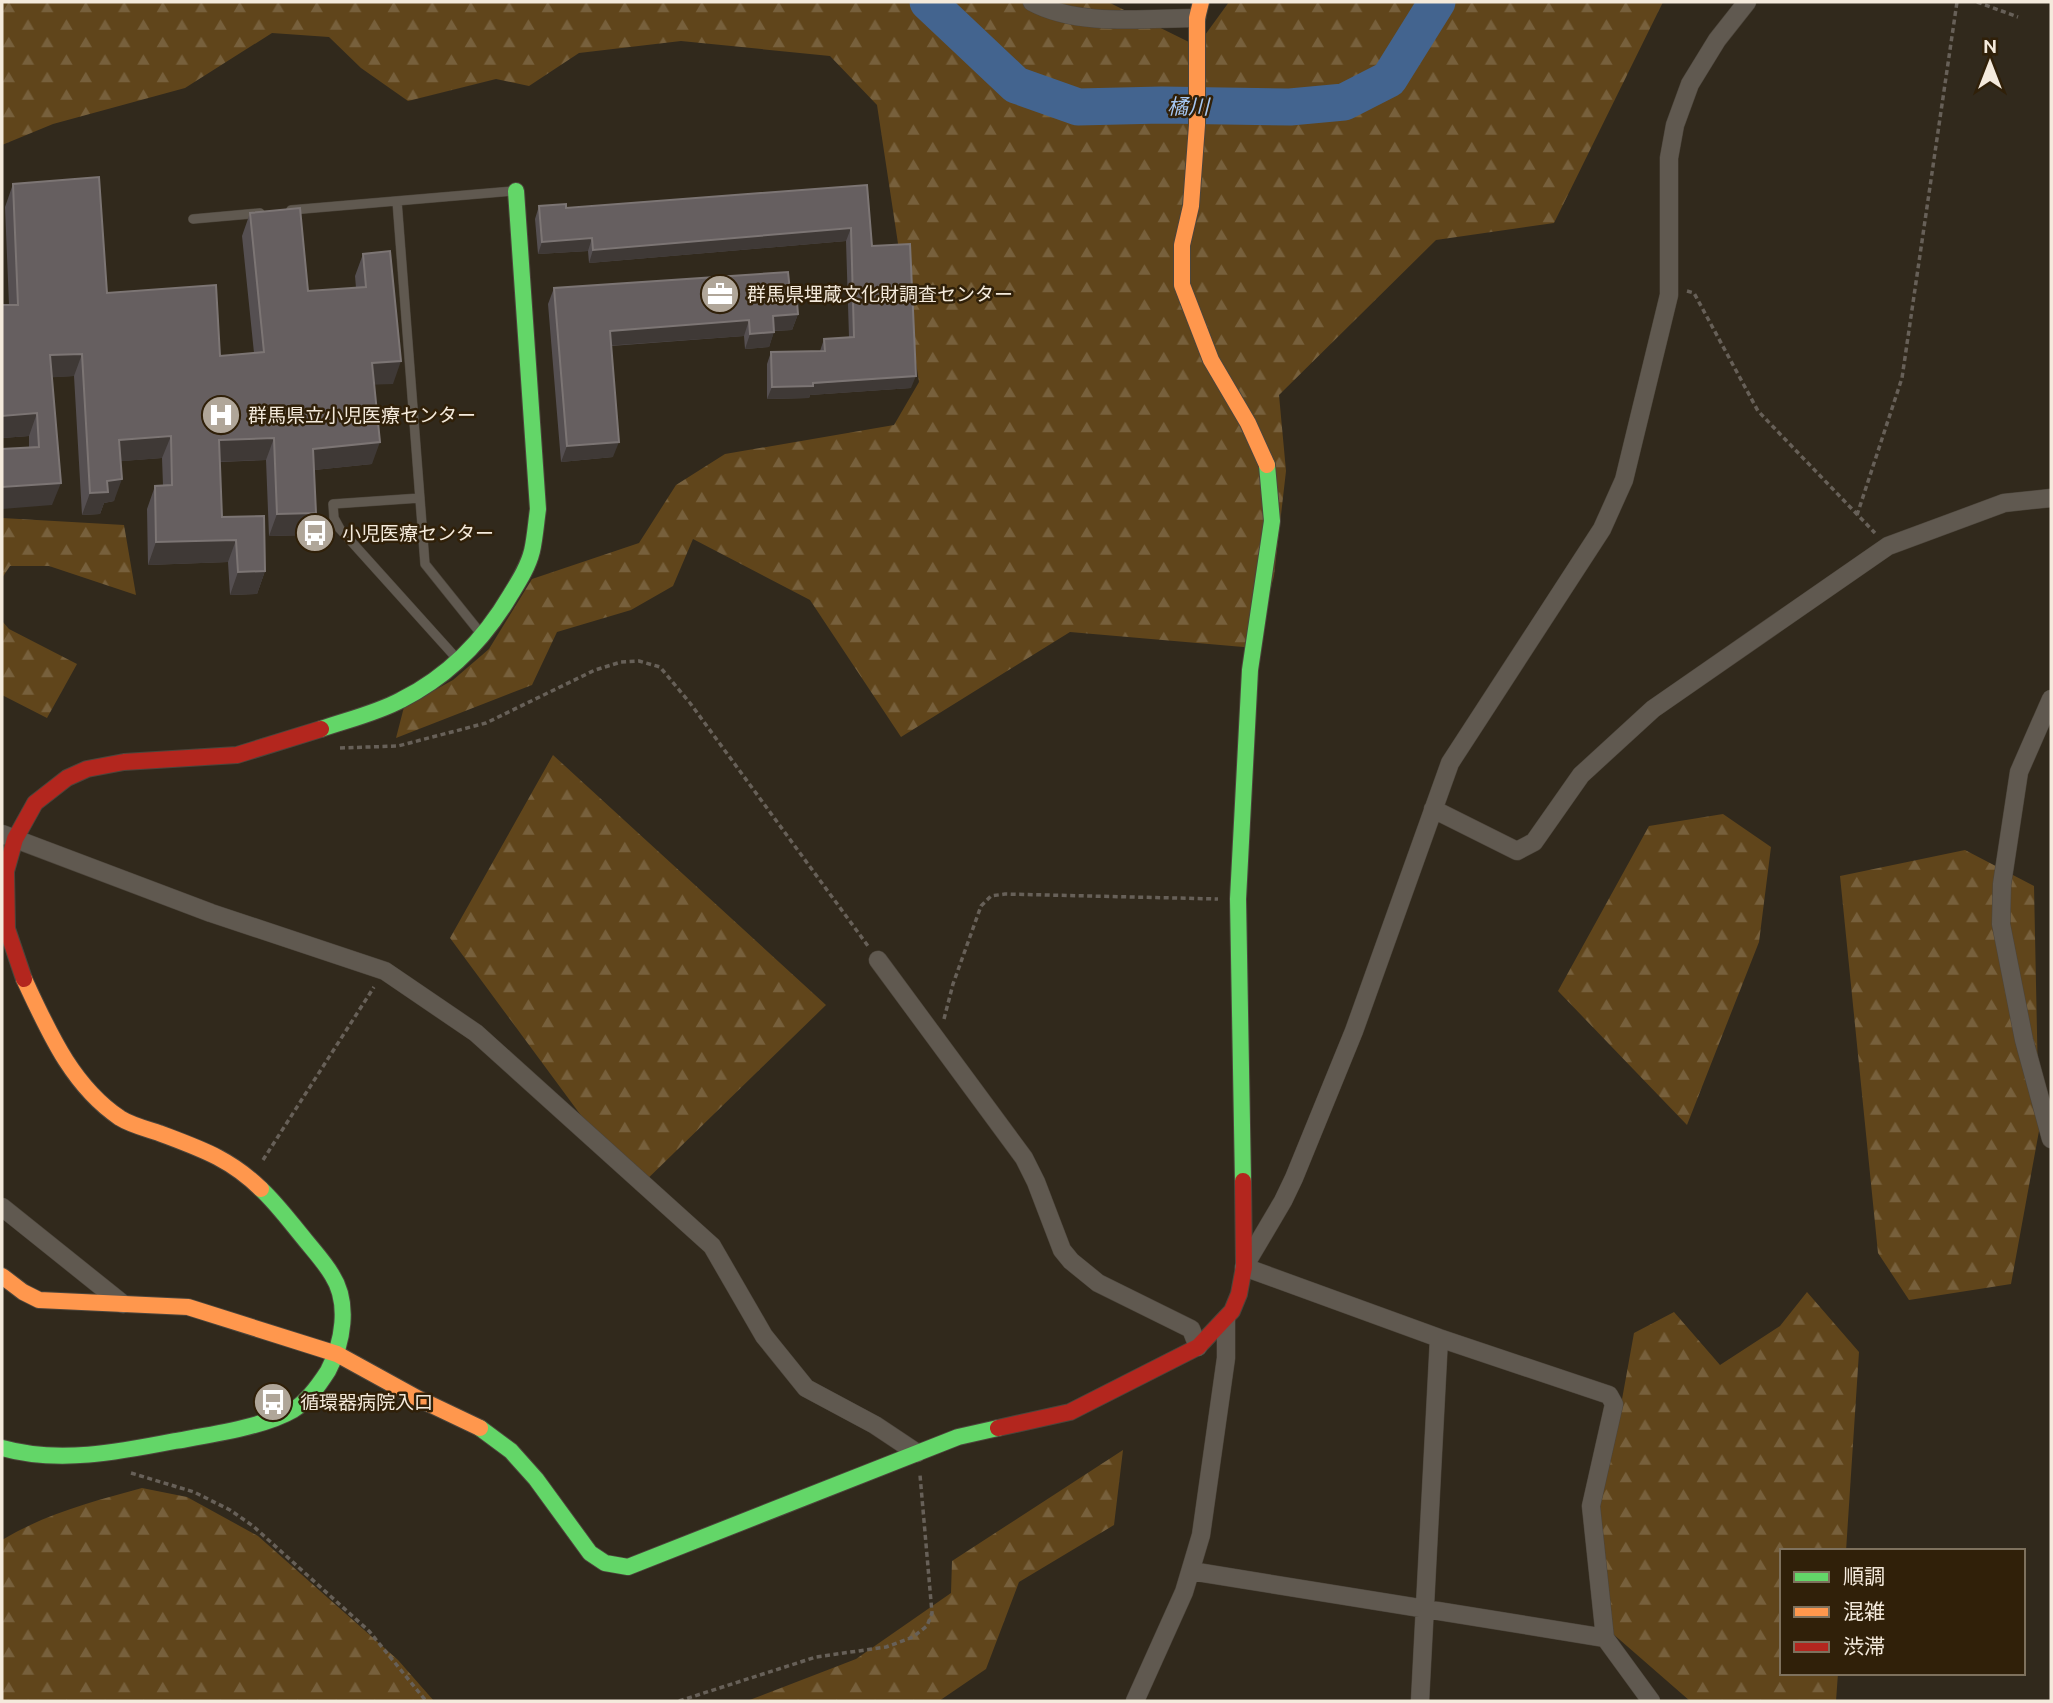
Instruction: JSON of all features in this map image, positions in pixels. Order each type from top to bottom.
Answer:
[{"type":"street","points":[[2,1276],[23,1293],[40,1300],[188,1307],[337,1354],[481,1429],[511,1451],[536,1479],[590,1553],[605,1563],[628,1567],[642,1564],[958,1437],[1070,1412],[1198,1348],[1226,1319],[1239,1294],[1244,1267],[1238,899],[1250,670],[1272,521],[1269,469],[1248,423],[1211,360],[1182,285],[1182,245],[1191,206],[1197,125],[1199,10],[1083,18],[1032,2]]},
{"type":"street","points":[[1244,1267],[1294,1178],[1354,1031],[1450,763],[1602,529],[1624,480],[1669,295],[1669,158],[1675,125],[1690,84],[1717,40],[1747,2]]},
{"type":"street","points":[[2,1448],[20,1452],[103,1455],[199,1437],[274,1419],[295,1409],[319,1386],[337,1354],[343,1318],[339,1288],[332,1274],[276,1204],[240,1170],[202,1149],[121,1119],[85,1088],[64,1060],[24,981],[7,929],[8,836],[34,803],[67,778],[87,769],[124,762],[237,755],[270,746],[400,701],[432,682],[459,661],[483,636],[524,572],[533,551],[538,509],[516,191]]},
{"type":"street","points":[[1433,809],[1517,850],[1534,842],[1581,775],[1653,709],[1888,547],[2004,503],[2051,498]]},
{"type":"street","points":[[2051,699],[2019,772],[2002,884],[2001,924],[2024,1040],[2051,1139]]},
{"type":"street","points":[[8,836],[211,913],[385,971],[476,1033],[712,1246],[764,1336],[806,1388],[875,1425],[918,1452]]},
{"type":"street","points":[[878,960],[1024,1158],[1062,1250],[1071,1261],[1098,1283],[1191,1329],[1198,1348]]},
{"type":"street","points":[[2,1207],[123,1304]]},
{"type":"street","points":[[1244,1267],[1439,1338],[1609,1395],[1614,1404],[1591,1506],[1605,1638],[1651,1701]]},
{"type":"street","points":[[1135,1701],[1178,1609],[1201,1535],[1226,1358],[1226,1319]]},
{"type":"street","points":[[1420,1701],[1439,1338]]},
{"type":"street","points":[[1191,1572],[1605,1638]]},
{"type":"lane","points":[[193,219],[516,191]]},
{"type":"lane","points":[[397,201],[425,564],[483,636]]},
{"type":"lane","points":[[420,498],[333,503],[334,518],[340,529],[459,661]]},
{"type":"path","points":[[1857,514],[1902,378],[1957,2]]},
{"type":"path","points":[[1977,2],[2018,17]]},
{"type":"path","points":[[1669,285],[1694,293],[1758,411],[1888,547]]},
{"type":"path","points":[[337,748],[398,746],[486,723],[607,665],[639,661],[660,667],[690,703],[878,960]]},
{"type":"path","points":[[938,1041],[953,984],[981,906],[991,896],[1005,894],[1238,899]]},
{"type":"path","points":[[250,1180],[385,971]]},
{"type":"path","points":[[679,1701],[816,1657],[886,1647],[913,1637],[927,1626],[932,1613],[918,1452]]},
{"type":"path","points":[[103,1455],[133,1475],[194,1492],[230,1510],[253,1527],[369,1631],[426,1701]]},
{"type":"green space","points":[[2,2],[1108,2],[1197,46],[1229,2],[1663,2],[1554,223],[1436,240],[1279,395],[1286,471],[1274,576],[1255,648],[1070,632],[901,737],[810,600],[693,539],[673,586],[631,610],[557,632],[532,685],[396,738],[404,707],[453,680],[489,649],[532,579],[639,543],[676,485],[725,454],[894,425],[919,382],[877,105],[830,56],[681,41],[579,53],[529,86],[496,79],[408,101],[361,68],[329,37],[272,33],[185,88],[53,124],[2,145]]},
{"type":"green space","points":[[2,518],[124,525],[136,595],[49,566],[10,566],[2,578]]},
{"type":"green space","points":[[2,621],[9,629],[77,664],[47,718],[2,695]]},
{"type":"green space","points":[[553,755],[826,1005],[636,1190],[450,938]]},
{"type":"green space","points":[[1723,814],[1771,847],[1759,942],[1687,1125],[1558,991],[1649,826]]},
{"type":"green space","points":[[1965,850],[2034,886],[2039,1131],[2011,1284],[1909,1300],[1878,1253],[1840,876]]},
{"type":"green space","points":[[1807,1292],[1859,1352],[1846,1549],[1780,1549],[1780,1675],[1838,1675],[1836,1701],[1690,1701],[1612,1633],[1597,1508],[1617,1427],[1634,1333],[1674,1312],[1720,1365],[1780,1326]]},
{"type":"green space","points":[[1123,1450],[1114,1525],[1019,1582],[986,1669],[939,1701],[747,1701],[856,1659],[951,1593],[952,1561]]},
{"type":"green space","points":[[142,1488],[187,1497],[258,1536],[398,1660],[434,1701],[2,1701],[2,1540],[88,1503]]},
{"type":"building","points":[[99,177],[107,293],[216,285],[220,356],[264,352],[250,213],[300,208],[308,291],[366,287],[363,254],[390,251],[401,361],[372,363],[380,442],[313,449],[316,513],[277,514],[274,438],[219,440],[222,517],[264,516],[265,571],[238,572],[236,540],[156,542],[155,486],[172,485],[171,436],[119,440],[122,479],[107,481],[108,492],[90,493],[82,354],[50,355],[61,483],[2,487],[2,449],[39,447],[37,413],[2,416],[2,305],[18,305],[13,184]]},
{"type":"building","points":[[867,185],[872,246],[910,244],[916,376],[813,383],[813,386],[772,387],[771,352],[825,351],[824,339],[854,337],[851,228],[593,250],[592,238],[542,242],[539,206],[566,204],[566,208]]},
{"type":"building","points":[[788,272],[790,291],[796,290],[798,314],[773,316],[774,332],[750,334],[749,320],[610,331],[619,442],[567,446],[554,288]]},
{"type":"waterway","name":"橘川","points":[[928,2],[1016,85],[1078,107],[1290,107],[1344,102],[1389,79],[1437,2]]},
{"type":"traffic: fast","points":[[321,729],[392,705],[450,668],[489,627],[517,584],[530,557],[538,509],[516,191]]},
{"type":"traffic: fast","points":[[1243,1181],[1238,899],[1250,670],[1272,521],[1267,465]]},
{"type":"traffic: fast","points":[[2,1448],[23,1453],[67,1456],[132,1449],[252,1426],[293,1410],[308,1397],[333,1360],[341,1336],[341,1298],[338,1286],[326,1266],[261,1189]]},
{"type":"traffic: fast","points":[[480,1428],[511,1451],[536,1479],[590,1553],[605,1563],[628,1567],[958,1437],[998,1428]]},
{"type":"traffic: slow","points":[[1201,2],[1197,18],[1197,125],[1191,206],[1182,245],[1182,285],[1211,360],[1248,423],[1267,465]]},
{"type":"traffic: slow","points":[[24,979],[42,1018],[74,1073],[103,1105],[129,1123],[214,1155],[237,1169],[261,1189]]},
{"type":"traffic: slow","points":[[2,1276],[39,1300],[188,1307],[337,1354],[417,1398],[480,1428]]},
{"type":"traffic: jam","points":[[24,979],[7,929],[6,871],[15,839],[35,803],[67,778],[87,769],[124,762],[237,755],[321,729]]},
{"type":"traffic: jam","points":[[998,1428],[1070,1412],[1198,1347],[1232,1311],[1239,1294],[1244,1267],[1243,1181]]},
{"type":"place","name":"群馬県埋蔵文化財調査センター","points":[[720,294]]},
{"type":"place","name":"群馬県立小児医療センター","points":[[221,415]]},
{"type":"place","name":"小児医療センター","points":[[315,533]]},
{"type":"place","name":"循環器病院入口","points":[[273,1402]]}]
